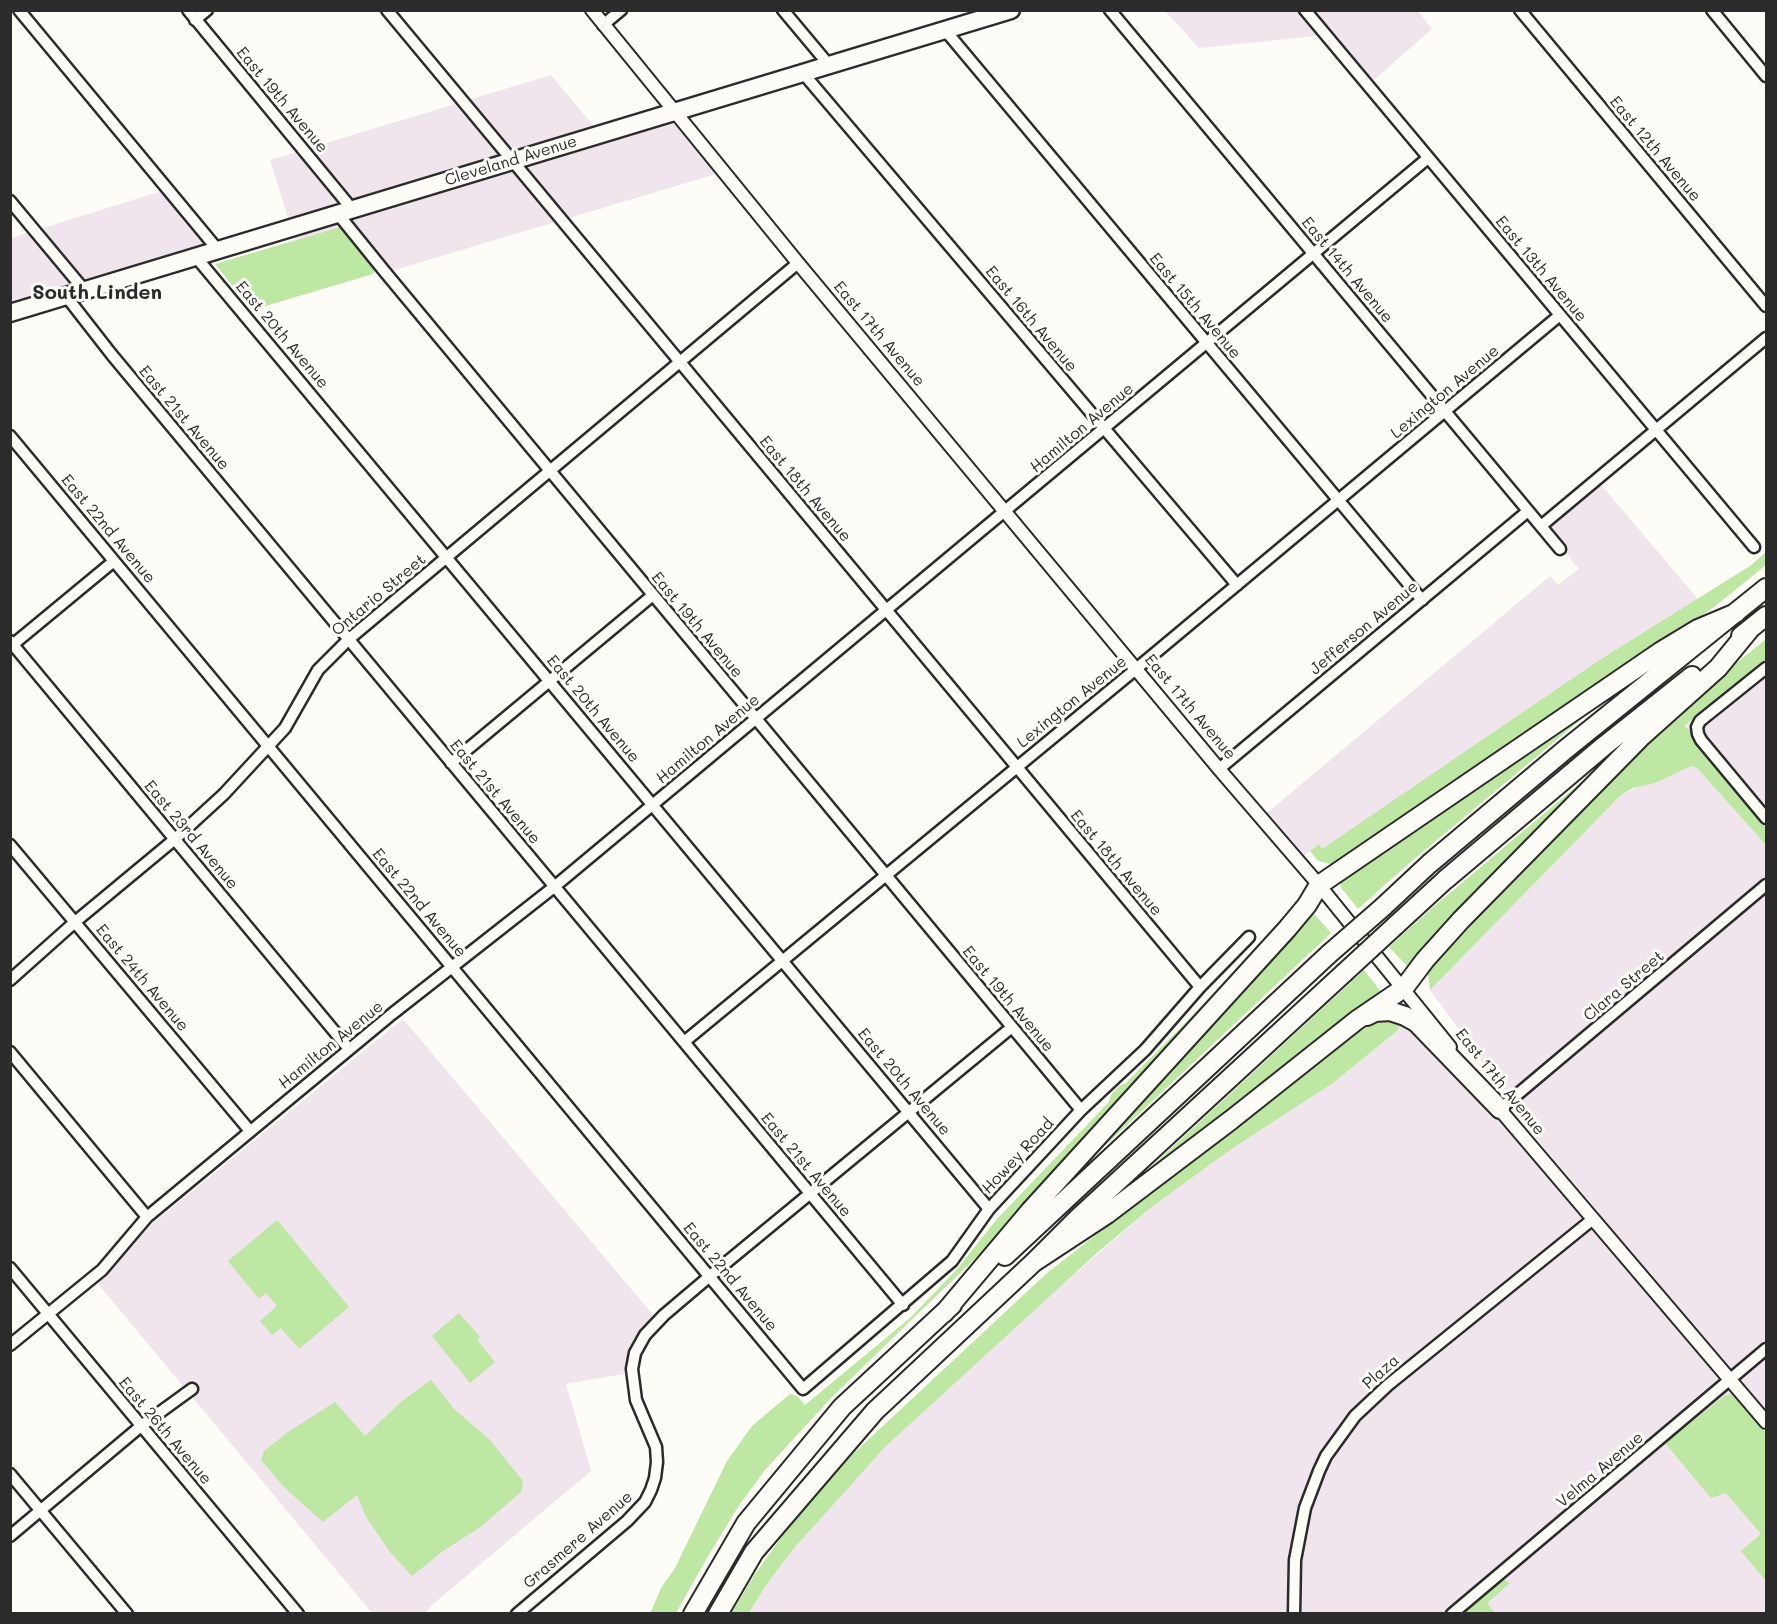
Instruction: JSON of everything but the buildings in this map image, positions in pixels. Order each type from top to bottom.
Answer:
[{"type":"highway","points":[[693,1614],[746,1523],[842,1407],[1329,954],[1429,864],[1566,749],[1767,588]]},
{"type":"highway","points":[[944,1313],[1030,1211],[1287,929],[1307,905],[1319,885],[1660,652],[1698,629],[1736,613]]},
{"type":"highway","points":[[718,1614],[754,1552],[875,1411],[1078,1218],[1445,880],[1604,746],[1767,616]]},
{"type":"highway","points":[[1034,1262],[1107,1214],[1357,1020],[1404,988],[1425,960],[1468,913],[1642,736],[1718,668],[1750,629]]},
{"type":"highway","points":[[1357,1020],[1375,1012],[1390,1011],[1416,1022],[1500,1109]]},
{"type":"main road","name":"Cleveland Avenue","points":[[10,313],[945,30],[968,16],[1011,10]]},
{"type":"street","points":[[19,10],[218,250]]},
{"type":"street","name":"East 19th Avenue","points":[[188,10],[551,472],[1081,1110]]},
{"type":"street","points":[[195,20],[207,10]]},
{"type":"street","name":"East 18th Avenue","points":[[387,10],[1200,987]]},
{"type":"street","name":"East 17th Avenue","points":[[592,10],[798,263],[1319,885],[1500,1109],[1767,1422]]},
{"type":"street","points":[[603,25],[621,10]]},
{"type":"street","points":[[783,10],[829,65]]},
{"type":"street","name":"East 14th Avenue","points":[[1110,10],[1560,549]]},
{"type":"street","name":"East 13th Avenue","points":[[1305,10],[1754,547]]},
{"type":"street","name":"East 12th Avenue","points":[[1520,10],[1767,306]]},
{"type":"street","points":[[1712,10],[1767,76]]},
{"type":"street","name":"East 15th Avenue","points":[[945,30],[1422,600]]},
{"type":"street","name":"East 16th Avenue","points":[[802,73],[1237,585]]},
{"type":"street","name":"Hamilton Avenue","points":[[10,1345],[102,1270],[147,1216],[451,966],[554,887],[1428,158]]},
{"type":"street","points":[[10,201],[85,291]]},
{"type":"street","name":"East 20th Avenue","points":[[196,257],[990,1209]]},
{"type":"street","name":"Ontario Street","points":[[10,980],[75,922],[175,839],[224,794],[285,728],[318,670],[349,639],[798,263]]},
{"type":"street","name":"East 21st Avenue","points":[[66,296],[90,328],[903,1305]]},
{"type":"street","name":"Lexington Avenue","points":[[684,1042],[1137,669],[1560,315]]},
{"type":"street","points":[[1541,526],[1767,338]]},
{"type":"street","name":"East 22nd Avenue","points":[[10,436],[803,1389]]},
{"type":"street","name":"Jefferson Avenue","points":[[1219,768],[1528,511]]},
{"type":"street","points":[[12,644],[114,561]]},
{"type":"street","points":[[451,763],[653,596]]},
{"type":"street","name":"East 23rd Avenue","points":[[12,644],[349,1049]]},
{"type":"street","points":[[1767,668],[1700,721],[1697,727],[1701,740],[1767,819]]},
{"type":"street","name":"East 24th Avenue","points":[[10,845],[250,1131]]},
{"type":"street","name":"Clara Street","points":[[1500,1109],[1767,885]]},
{"type":"street","name":"Howey Road","points":[[803,1389],[952,1261],[990,1209],[1081,1110],[1145,1050],[1200,987],[1249,938]]},
{"type":"street","points":[[710,1276],[1011,1027]]},
{"type":"street","points":[[10,1052],[147,1216]]},
{"type":"street","name":"Plaza","points":[[1294,1614],[1295,1560],[1305,1508],[1318,1471],[1354,1416],[1388,1385],[1593,1219]]},
{"type":"street","name":"East 26th Avenue","points":[[10,1268],[298,1614]]},
{"type":"street","name":"Grasmere Avenue","points":[[517,1614],[627,1521],[645,1502],[655,1479],[656,1447],[636,1400],[632,1369],[635,1353],[645,1335],[654,1325],[710,1276]]},
{"type":"street","name":"Velma Avenue","points":[[1452,1614],[1767,1349]]},
{"type":"street","points":[[10,1536],[141,1426],[192,1389]]},
{"type":"street","points":[[10,1474],[127,1614]]},
{"type":"shaded area","points":[[1165,11],[1418,11],[1432,29],[1369,84],[1326,35],[1199,48]]},
{"type":"shaded area","points":[[551,75],[601,135],[674,111],[723,172],[391,271],[375,270],[340,227],[295,240],[270,160]]},
{"type":"shaded area","points":[[168,189],[219,250],[11,312],[11,238]]},
{"type":"shaded area","points":[[1596,479],[1698,599],[1601,659],[1322,849],[1319,844],[1298,861],[1261,818],[1550,576],[1558,585],[1579,569],[1542,525]]},
{"type":"shaded area","points":[[1766,661],[1766,826],[1691,731],[1684,726]]},
{"type":"shaded area","points":[[1691,765],[1697,768],[1766,845],[1766,1613],[749,1614],[769,1581],[795,1547],[842,1493],[885,1447],[1033,1310],[1153,1206],[1233,1148],[1333,1083],[1397,1031],[1405,1016],[1593,1218],[1599,1212],[1515,1114],[1512,1109],[1514,1106],[1430,990],[1621,795],[1643,785],[1655,783]]},
{"type":"shaded area","points":[[403,1019],[655,1317],[641,1332],[624,1374],[566,1384],[591,1471],[425,1613],[372,1613],[98,1284],[152,1224]]},
{"type":"green space","points":[[340,227],[375,270],[373,274],[252,310],[215,264]]},
{"type":"green space","points":[[1766,552],[1766,565],[1714,607],[1338,864],[1331,867],[1330,864],[1318,861],[1310,851],[1319,844],[1322,849],[1601,659],[1750,566]]},
{"type":"green space","points":[[1766,639],[1766,661],[1684,726],[1691,731],[1766,826],[1766,845],[1697,768],[1691,766],[1655,783],[1633,788],[1621,795],[1430,990],[1426,972],[1429,964],[1608,779],[1695,697]]},
{"type":"green space","points":[[1609,696],[1358,909],[1340,886],[1340,882],[1496,771]]},
{"type":"green space","points":[[1622,748],[1409,968],[1389,947],[1432,908]]},
{"type":"green space","points":[[1299,902],[1295,911],[989,1245],[831,1398],[765,1470],[738,1507],[676,1613],[650,1614],[661,1588],[675,1568],[727,1461],[752,1426],[790,1394],[797,1396],[805,1405],[910,1318],[958,1268],[997,1219],[1109,1102],[1111,1095],[1119,1086],[1126,1083],[1192,1016]]},
{"type":"green space","points":[[1311,910],[1331,933],[1056,1192]]},
{"type":"green space","points":[[1364,970],[1382,993],[1125,1191],[1193,1128]]},
{"type":"green space","points":[[1405,1016],[1397,1031],[1333,1083],[1233,1148],[1153,1206],[1098,1252],[885,1447],[795,1547],[769,1581],[749,1613],[731,1614],[755,1574],[798,1514],[840,1466],[1046,1274],[1205,1149],[1357,1020]]},
{"type":"green space","points":[[277,1220],[349,1307],[299,1349],[281,1328],[272,1335],[260,1321],[277,1306],[266,1293],[259,1299],[228,1261]]},
{"type":"green space","points":[[459,1313],[480,1337],[477,1340],[495,1362],[470,1383],[432,1336]]},
{"type":"green space","points":[[431,1380],[454,1409],[489,1439],[523,1481],[521,1492],[479,1528],[443,1551],[412,1576],[390,1552],[366,1517],[357,1495],[323,1522],[284,1487],[261,1460],[264,1451],[288,1432],[335,1402],[365,1436],[402,1401]]},
{"type":"green space","points":[[1730,1394],[1737,1398],[1766,1433],[1766,1581],[1741,1551],[1761,1534],[1726,1493],[1711,1498],[1665,1443],[1723,1397]]},
{"type":"green space","points":[[1505,1580],[1510,1583],[1487,1603],[1495,1613],[1462,1613],[1500,1581]]},
{"type":"district","name":"South Linden","points":[[97,293]]}]
